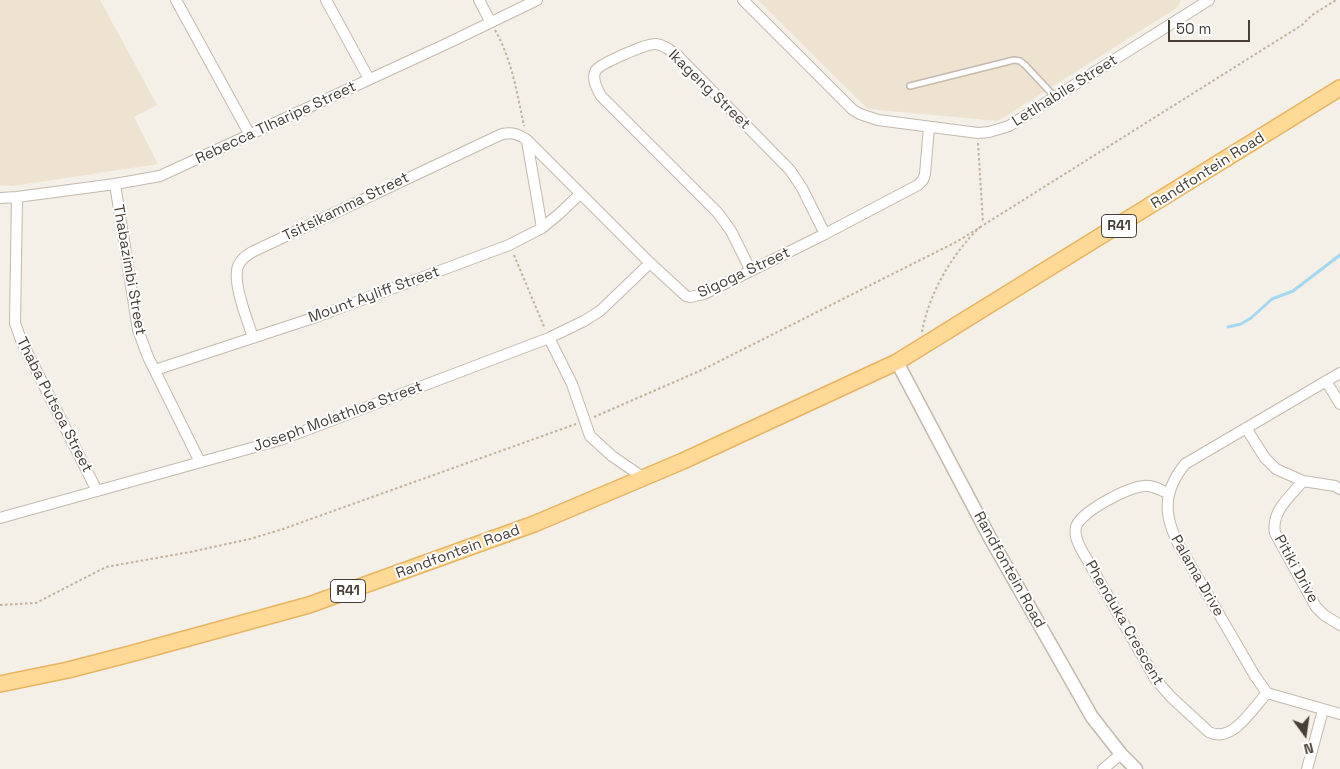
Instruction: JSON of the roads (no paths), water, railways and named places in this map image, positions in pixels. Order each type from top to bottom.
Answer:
[{"type":"main road","name":"Randfontein Road","points":[[0,684],[68,670],[308,605],[534,524],[644,478],[897,362],[1340,88]]},
{"type":"street","points":[[176,0],[250,135]]},
{"type":"street","points":[[326,0],[370,79]]},
{"type":"street","points":[[479,0],[490,22]]},
{"type":"street","name":"Rebecca Tlharipe Street","points":[[0,198],[115,184],[160,176],[537,0]]},
{"type":"street","name":"Letlhabile Street","points":[[743,0],[853,110],[860,114],[878,120],[978,133],[1009,126],[1203,2]]},
{"type":"street","name":"Ikageng Street","points":[[751,271],[731,231],[718,213],[601,96],[596,88],[594,76],[596,70],[638,48],[651,44],[659,44],[676,55],[790,170],[802,188],[825,234]]},
{"type":"street","name":"Sigoga Street","points":[[527,140],[650,263],[686,296],[690,297],[704,294],[751,271],[918,185],[923,180],[925,174],[929,127]]},
{"type":"street","name":"Tsitsikamma Street","points":[[253,338],[238,282],[238,267],[242,258],[493,137],[511,132],[527,140]]},
{"type":"street","points":[[527,140],[542,228]]},
{"type":"street","name":"Thabazimbi Street","points":[[115,184],[138,330],[155,370],[200,462]]},
{"type":"street","name":"Mount Ayliff Street","points":[[155,370],[316,317],[509,245],[542,228],[580,194]]},
{"type":"street","name":"Thaba Putsoa Street","points":[[17,197],[15,323],[17,332],[97,491]]},
{"type":"street","name":"Joseph Molathloa Street","points":[[0,518],[280,440],[548,338],[584,321],[600,311],[650,263]]},
{"type":"street","points":[[548,338],[572,384],[587,431],[594,440],[619,462],[644,478]]},
{"type":"street","name":"Randfontein Road","points":[[897,362],[989,536],[1092,717],[1121,754],[1136,769]]},
{"type":"street","name":"Palama Drive","points":[[1267,693],[1250,668],[1170,530],[1168,513],[1169,494],[1178,472],[1185,464],[1340,373]]},
{"type":"street","points":[[1326,381],[1340,404]]},
{"type":"street","points":[[1246,428],[1270,464],[1276,469],[1303,481],[1335,486],[1340,490]]},
{"type":"street","name":"Pitiki Drive","points":[[1303,481],[1276,514],[1274,524],[1276,533],[1316,606],[1324,615],[1340,624]]},
{"type":"street","name":"Phenduka Crescent","points":[[1169,494],[1150,486],[1127,490],[1084,515],[1076,526],[1077,541],[1156,680],[1170,697],[1209,732],[1216,735],[1230,733],[1267,693]]},
{"type":"street","points":[[1267,693],[1340,714]]},
{"type":"street","points":[[1308,769],[1324,710]]},
{"type":"street","points":[[1103,769],[1121,754]]},
{"type":"lane","points":[[910,86],[1014,60],[1020,61],[1025,65],[1055,98]]},
{"type":"waterway","points":[[1228,327],[1241,324],[1251,318],[1272,299],[1293,291],[1340,255]]}]
